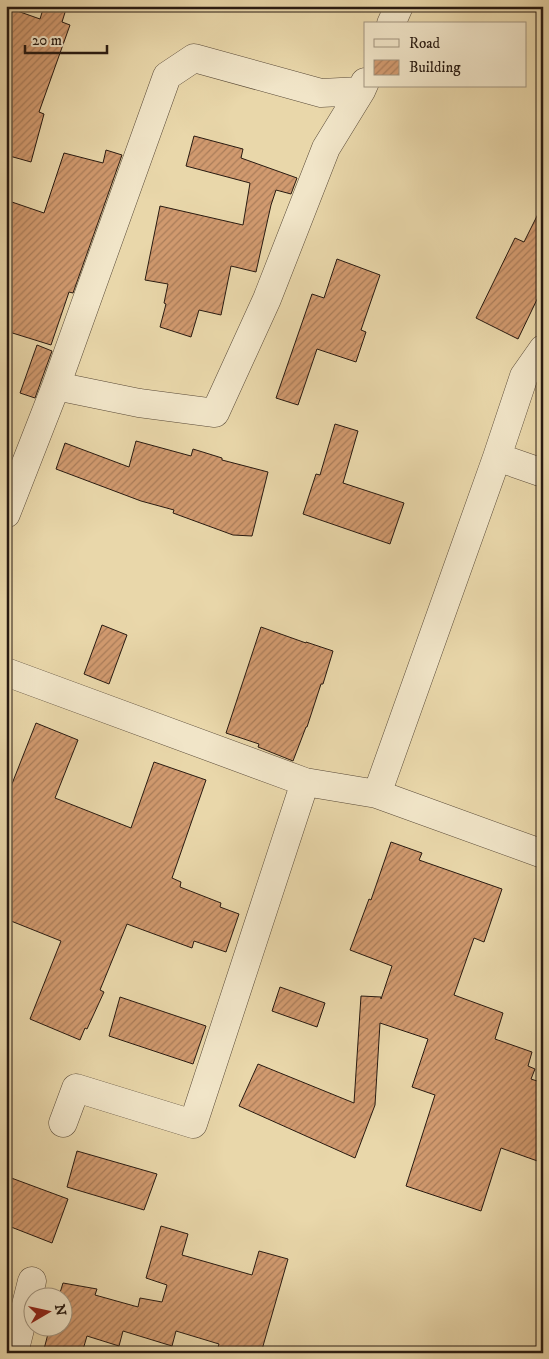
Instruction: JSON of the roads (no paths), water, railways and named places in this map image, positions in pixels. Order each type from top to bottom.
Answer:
[{"type":"street","points":[[392,22],[399,6]]},
{"type":"street","points":[[6,514],[56,386],[167,76],[194,58],[321,93],[363,86]]},
{"type":"street","points":[[56,386],[139,403],[215,413],[267,298],[326,148],[363,86]]},
{"type":"street","points":[[377,794],[524,376],[543,349]]},
{"type":"street","points":[[497,457],[543,473]]},
{"type":"street","points":[[6,672],[306,782],[377,794],[543,854]]},
{"type":"street","points":[[63,1123],[76,1088],[193,1124],[306,782]]},
{"type":"street","points":[[14,1353],[32,1281]]}]
